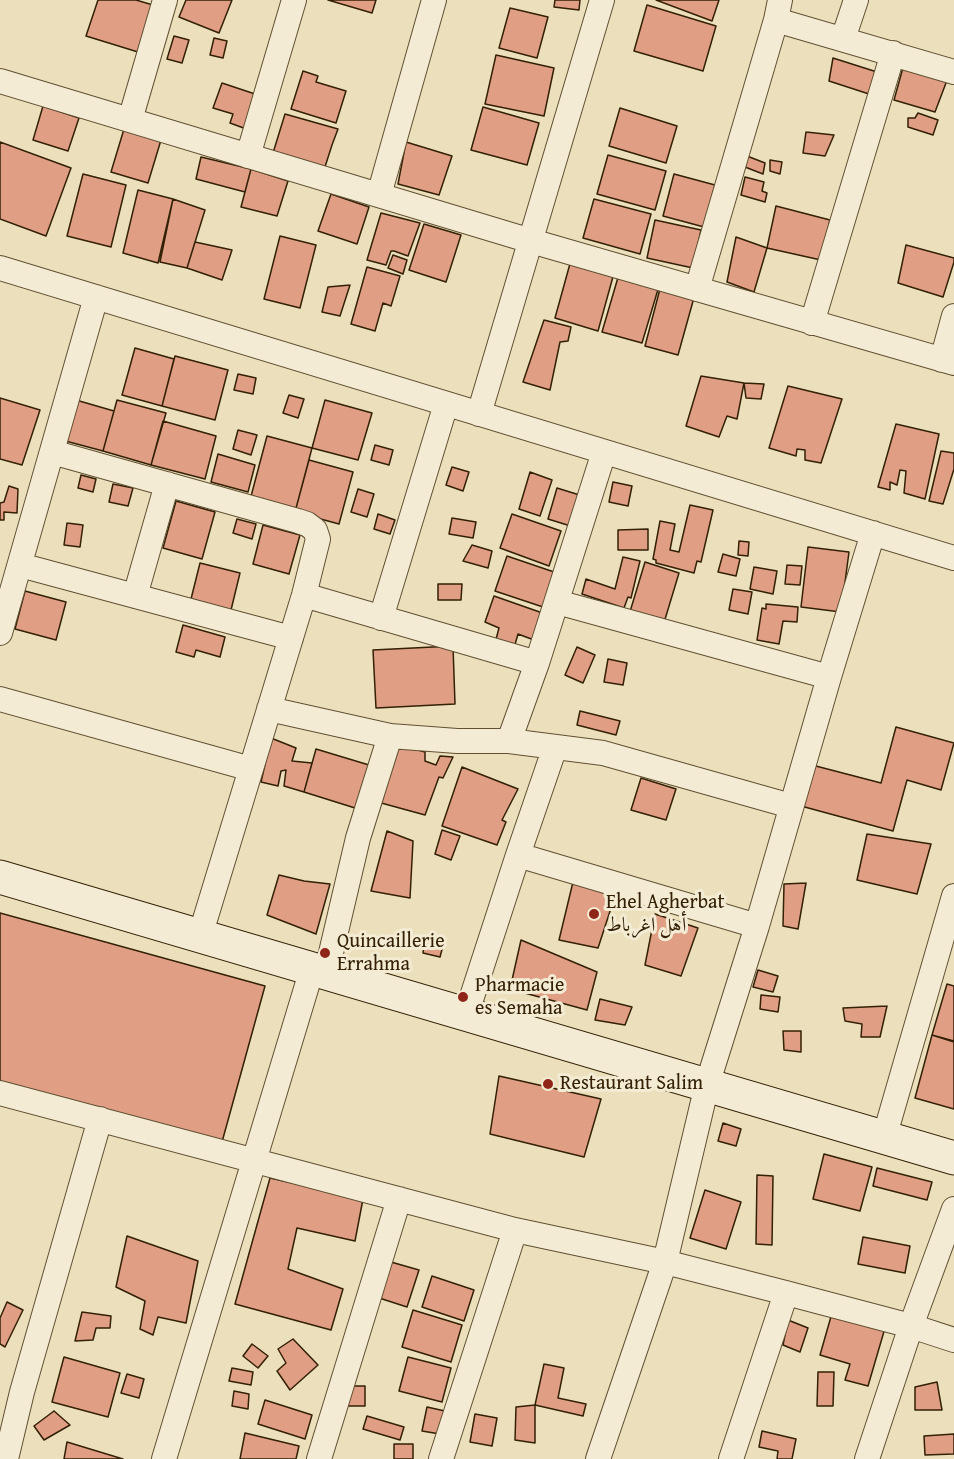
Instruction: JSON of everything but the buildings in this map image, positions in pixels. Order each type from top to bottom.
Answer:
[{"type":"street","points":[[130,120],[165,0]]},
{"type":"street","points":[[248,156],[294,0]]},
{"type":"street","points":[[379,195],[434,0]]},
{"type":"street","points":[[479,414],[602,0]]},
{"type":"street","points":[[843,39],[856,0]]},
{"type":"street","points":[[697,289],[778,10],[843,39],[954,72]]},
{"type":"street","points":[[812,323],[893,54]]},
{"type":"street","points":[[0,81],[531,241],[948,361],[954,316]]},
{"type":"street","points":[[0,268],[954,558]]},
{"type":"street","points":[[0,633],[96,297]]},
{"type":"street","points":[[381,618],[446,404]]},
{"type":"street","points":[[52,452],[308,524],[315,530],[318,538],[304,596],[200,936]]},
{"type":"street","points":[[509,741],[537,663],[604,452]]},
{"type":"street","points":[[135,596],[167,484]]},
{"type":"street","points":[[598,1459],[665,1262],[707,1085],[757,926],[873,533]]},
{"type":"street","points":[[20,565],[291,638]]},
{"type":"street","points":[[304,596],[537,663]]},
{"type":"street","points":[[557,602],[829,677]]},
{"type":"street","points":[[0,699],[251,769]]},
{"type":"street","points":[[269,709],[390,736],[457,741],[509,741],[603,753],[791,806]]},
{"type":"street","points":[[164,1459],[254,1160],[319,972],[390,736]]},
{"type":"street","points":[[466,1015],[555,747]]},
{"type":"street","points":[[518,855],[757,926]]},
{"type":"street","points":[[0,877],[954,1158]]},
{"type":"street","points":[[884,1138],[944,967],[954,896]]},
{"type":"street","points":[[0,1093],[515,1230],[665,1262],[911,1326],[954,1340]]},
{"type":"street","points":[[6,1459],[11,1389],[100,1119]]},
{"type":"street","points":[[319,1459],[399,1199]]},
{"type":"street","points":[[867,1459],[911,1326],[954,1209]]},
{"type":"street","points":[[441,1459],[515,1230]]},
{"type":"street","points":[[731,1459],[786,1293]]},
{"type":"place","name":"Ehel Agherbat أهل اغرباط","points":[[594,914]]},
{"type":"place","name":"Quincaillerie Errahma","points":[[325,953]]},
{"type":"place","name":"Pharmacie es Semaha","points":[[463,997]]},
{"type":"place","name":"Restaurant Salim","points":[[548,1084]]}]
